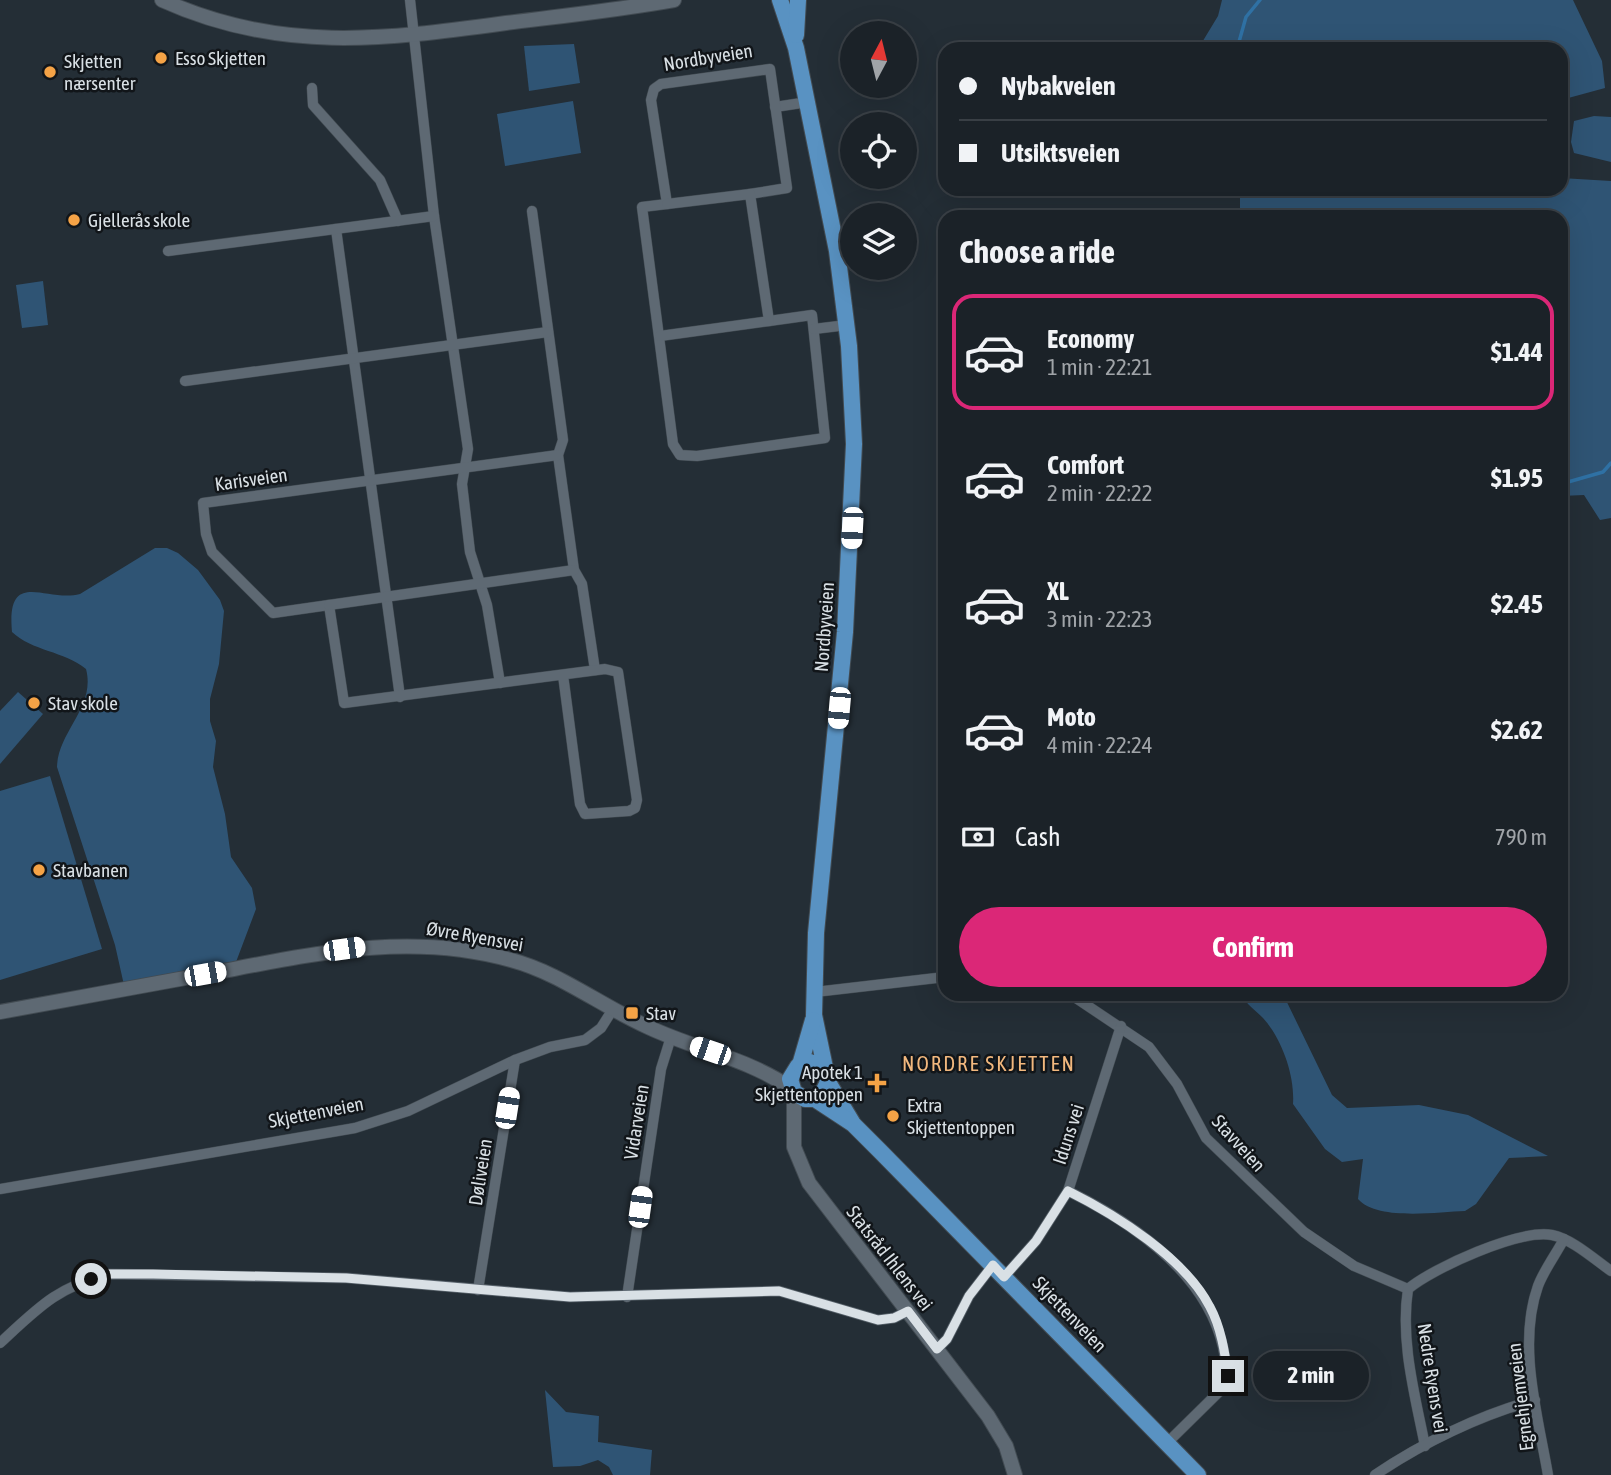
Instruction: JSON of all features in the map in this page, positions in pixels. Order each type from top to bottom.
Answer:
[{"type":"main road","name":"Nordbyveien","points":[[780,0],[796,48],[837,251],[847,325],[854,421],[854,486],[838,721],[818,906],[814,1014],[825,1076]]},
{"type":"main road","name":"Nordbyveien","points":[[796,48],[798,0]]},
{"type":"main road","name":"Nordbyveien","points":[[797,1067],[814,1014]]},
{"type":"main road","points":[[810,1062],[825,1076],[825,1090],[803,1095],[790,1079],[797,1067],[810,1062]]},
{"type":"main road","name":"Skjettenveien","points":[[825,1076],[853,1124],[1198,1475]]},
{"type":"main road","name":"Skjettenveien","points":[[803,1095],[853,1124]]},
{"type":"street","points":[[162,0],[225,23],[284,36],[341,40],[414,35],[674,0]]},
{"type":"street","points":[[410,0],[434,216],[468,449],[462,484],[470,552],[481,583],[500,683]]},
{"type":"street","name":"Nordbyveien","points":[[667,204],[651,100],[654,89],[661,84],[770,69],[787,188],[750,194],[667,204],[642,207],[673,444],[680,455],[697,456],[825,438],[814,329]]},
{"type":"street","points":[[312,88],[313,105],[380,180],[398,221]]},
{"type":"street","points":[[775,107],[808,102]]},
{"type":"street","points":[[750,194],[769,321]]},
{"type":"street","points":[[531,211],[563,440],[558,455],[573,570],[582,584],[594,670]]},
{"type":"street","points":[[168,251],[434,216]]},
{"type":"street","points":[[336,229],[400,697]]},
{"type":"street","points":[[660,336],[812,315],[814,329],[847,325]]},
{"type":"street","points":[[185,381],[548,332]]},
{"type":"street","name":"Karisveien","points":[[558,455],[203,503],[206,534],[212,552],[273,613],[573,570]]},
{"type":"street","points":[[329,605],[344,703],[594,670],[613,670],[621,679],[637,800],[635,808],[596,816],[585,814],[580,804],[563,675]]},
{"type":"street","name":"Øvre Ryensvei","points":[[0,1012],[328,951],[406,945],[463,949],[517,961],[559,978],[613,1009],[671,1037],[759,1068],[803,1095]]},
{"type":"street","points":[[815,992],[938,978]]},
{"type":"street","name":"Stavveien","points":[[1081,1001],[1149,1047],[1165,1065],[1206,1138],[1304,1232],[1354,1266],[1408,1289]]},
{"type":"street","name":"Skjettenveien","points":[[1,1186],[355,1128],[408,1111],[514,1060],[590,1038],[601,1028],[613,1009]]},
{"type":"street","name":"Iduns vei","points":[[937,1349],[947,1339],[969,1296],[1036,1241],[1068,1191],[1121,1026]]},
{"type":"street","name":"Vidarveien","points":[[626,1297],[662,1069],[671,1037]]},
{"type":"street","name":"Døliveien","points":[[478,1290],[514,1060]]},
{"type":"street","name":"Øvre Ryensvei","points":[[759,1068],[797,1067]]},
{"type":"street","name":"Statsråd Ihlens vei","points":[[803,1095],[793,1129],[796,1154],[808,1184],[994,1424],[1015,1475]]},
{"type":"street","points":[[1068,1191],[1101,1208],[1133,1230],[1180,1269],[1211,1308],[1225,1357],[1227,1384],[1167,1443]]},
{"type":"street","points":[[1408,1289],[1441,1267],[1478,1252],[1542,1234],[1564,1239],[1611,1271]]},
{"type":"street","name":"Egnehjemveien","points":[[1548,1475],[1535,1400],[1530,1329],[1538,1286],[1564,1239]]},
{"type":"street","points":[[0,1343],[55,1294],[75,1283],[108,1274],[346,1278],[570,1297],[779,1291],[878,1320],[894,1318],[908,1311]]},
{"type":"street","name":"Nedre Ryens vei","points":[[1408,1289],[1408,1355],[1425,1446]]},
{"type":"street","points":[[1375,1475],[1425,1446],[1475,1422],[1535,1400]]},
{"type":"shaded area","points":[[1222,0],[1573,0],[1602,61],[1605,88],[1568,98],[1568,42],[1202,42],[1218,16]]},
{"type":"shaded area","points":[[574,44],[580,83],[529,91],[524,46]]},
{"type":"shaded area","points":[[573,101],[581,153],[505,166],[497,114]]},
{"type":"shaded area","points":[[1594,116],[1611,117],[1611,162],[1574,153],[1571,142],[1574,121]]},
{"type":"shaded area","points":[[1568,178],[1611,181],[1611,518],[1600,520],[1584,495],[1568,496],[1568,210],[1240,210],[1240,196],[1568,196]]},
{"type":"shaded area","points":[[43,281],[48,325],[22,328],[16,285]]},
{"type":"shaded area","points":[[155,548],[167,548],[178,553],[198,570],[220,600],[224,611],[219,664],[210,699],[210,721],[216,741],[213,767],[225,814],[231,857],[252,888],[256,909],[236,962],[126,994],[115,945],[57,767],[63,742],[86,695],[86,669],[68,658],[29,643],[12,632],[12,612],[15,600],[22,594],[80,594]]},
{"type":"shaded area","points":[[18,692],[43,714],[0,764],[0,711]]},
{"type":"shaded area","name":"Stavbanen","points":[[50,776],[102,949],[0,980],[0,791]]},
{"type":"shaded area","points":[[1246,1001],[1286,1001],[1332,1095],[1347,1108],[1419,1105],[1468,1115],[1548,1156],[1509,1158],[1476,1204],[1465,1211],[1408,1214],[1367,1206],[1358,1199],[1363,1159],[1342,1162],[1325,1149],[1293,1104],[1289,1070],[1276,1036]]},
{"type":"shaded area","points":[[545,1390],[566,1412],[599,1416],[598,1442],[652,1450],[650,1475],[613,1475],[609,1467],[598,1460],[580,1466],[553,1467]]},
{"type":"waterway","points":[[1239,42],[1246,17],[1260,0]]},
{"type":"waterway","points":[[1568,482],[1603,472],[1611,463]]},
{"type":"place","name":"Esso Skjetten","points":[[161,58]]},
{"type":"place","name":"Skjetten nærsenter","points":[[50,72]]},
{"type":"place","name":"Gjellerås skole","points":[[74,220]]},
{"type":"place","name":"Stav skole","points":[[34,703]]},
{"type":"place","name":"Stavbanen","points":[[39,870]]},
{"type":"place","name":"Stav","points":[[632,1013]]},
{"type":"place","name":"Apotek 1 Skjettentoppen","points":[[877,1083]]},
{"type":"place","name":"Extra Skjettentoppen","points":[[893,1116]]},
{"type":"district","name":"NORDRE SKJETTEN","points":[[989,1063]]},
{"type":"route","points":[[91,1279],[108,1274],[346,1278],[570,1297],[779,1291],[878,1320],[894,1318],[908,1311],[937,1349],[944,1344],[978,1283],[993,1265],[1004,1277],[1036,1241],[1068,1191],[1101,1208],[1133,1230],[1180,1269],[1200,1292],[1211,1308],[1220,1333],[1228,1376]]}]
